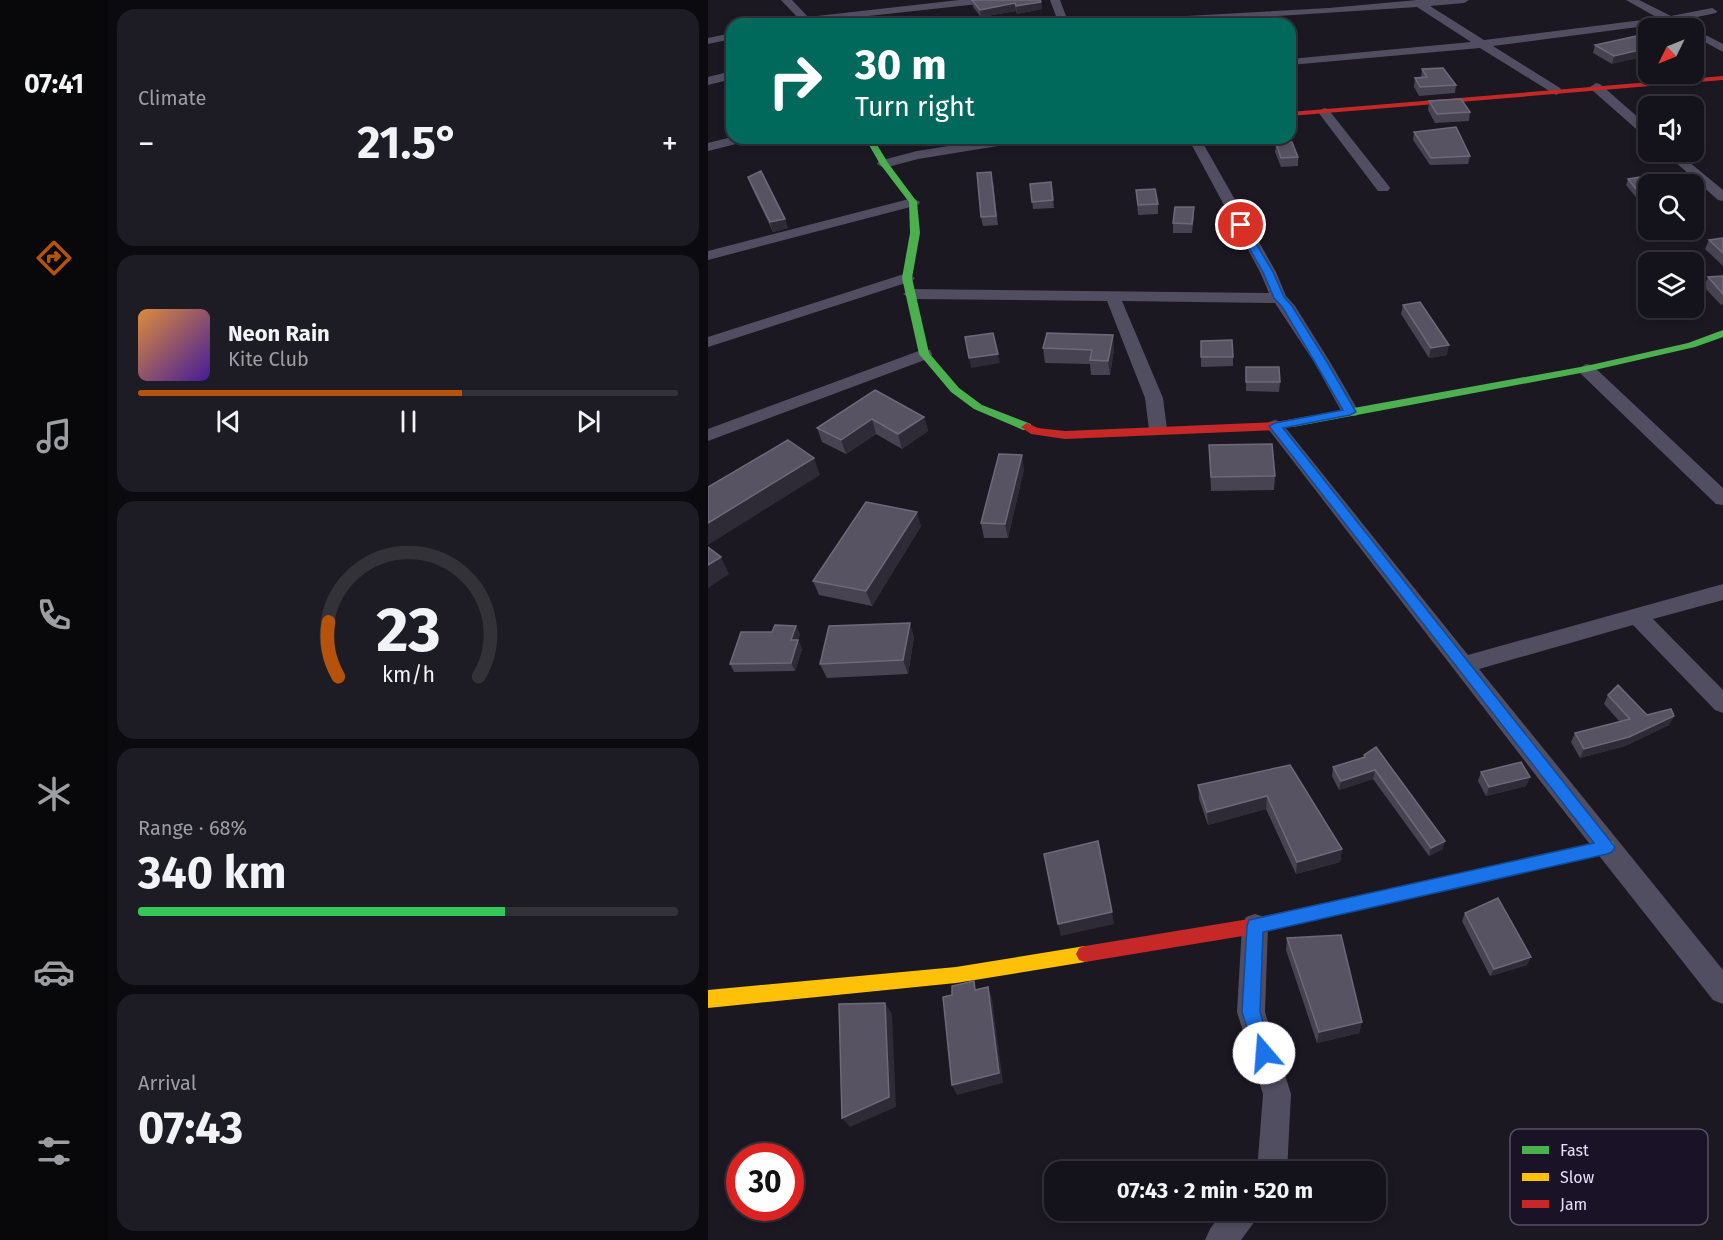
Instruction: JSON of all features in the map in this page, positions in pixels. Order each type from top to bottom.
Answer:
[{"type":"street","points":[[786,0],[803,18]]},
{"type":"street","points":[[840,18],[988,0]]},
{"type":"street","points":[[1055,0],[1062,18]]},
{"type":"street","points":[[1184,18],[1464,0]]},
{"type":"street","points":[[1631,0],[1667,18]]},
{"type":"street","points":[[1417,2],[1556,91]]},
{"type":"street","points":[[1695,4],[1718,13]]},
{"type":"street","points":[[1684,18],[1718,13]]},
{"type":"street","points":[[1296,62],[1484,44],[1638,24]]},
{"type":"street","points":[[708,41],[726,37]]},
{"type":"street","points":[[1704,38],[1723,49]]},
{"type":"street","points":[[708,81],[726,76]]},
{"type":"street","points":[[1296,114],[1723,78]]},
{"type":"street","points":[[1596,87],[1638,123]]},
{"type":"street","points":[[1324,112],[1383,188]]},
{"type":"street","points":[[708,147],[726,142]]},
{"type":"street","points":[[872,144],[912,202],[915,233],[909,286],[924,354],[955,390],[978,407],[1035,431],[1065,435],[1158,429],[1275,426],[1586,369],[1691,345],[1723,333]]},
{"type":"street","points":[[884,164],[917,155],[986,144]]},
{"type":"street","points":[[1197,144],[1263,262],[1279,298],[1287,306],[1322,362],[1350,412]]},
{"type":"street","points":[[1682,162],[1723,197]]},
{"type":"street","points":[[708,256],[912,202]]},
{"type":"street","points":[[708,342],[909,286],[1112,295],[1279,298]]},
{"type":"street","points":[[1112,295],[1154,398],[1158,429]]},
{"type":"street","points":[[708,435],[924,354]]},
{"type":"street","points":[[1586,369],[1723,499]]},
{"type":"street","points":[[1275,426],[1723,991]]},
{"type":"street","points":[[1464,665],[1723,592]]},
{"type":"street","points":[[1637,616],[1723,704]]},
{"type":"street","points":[[708,999],[956,975],[1255,926],[1607,847]]},
{"type":"street","points":[[1255,926],[1251,1012],[1277,1094],[1273,1161]]},
{"type":"street","points":[[1221,1240],[1236,1221]]},
{"type":"building","points":[[972,0],[1040,0],[1041,2],[1016,6],[1015,3],[980,10]]},
{"type":"building","points":[[1638,36],[1638,50],[1614,56],[1595,45]]},
{"type":"building","points":[[1443,68],[1456,85],[1420,87],[1415,78],[1427,77],[1422,69]]},
{"type":"building","points":[[1461,99],[1470,112],[1437,114],[1429,101]]},
{"type":"building","points":[[1456,127],[1470,156],[1431,158],[1414,132]]},
{"type":"building","points":[[1276,144],[1293,144],[1298,157],[1281,158]]},
{"type":"building","points":[[761,171],[785,219],[770,222],[748,177]]},
{"type":"building","points":[[991,172],[996,216],[981,217],[977,173]]},
{"type":"building","points":[[1638,177],[1638,191],[1628,179]]},
{"type":"building","points":[[1051,182],[1053,200],[1032,202],[1030,184]]},
{"type":"building","points":[[1155,189],[1158,204],[1138,205],[1136,190]]},
{"type":"building","points":[[1175,207],[1194,207],[1192,224],[1173,223]]},
{"type":"building","points":[[1723,238],[1723,253],[1709,240]]},
{"type":"building","points":[[1723,276],[1723,294],[1708,277]]},
{"type":"building","points":[[1420,302],[1449,345],[1431,348],[1403,305]]},
{"type":"building","points":[[993,333],[998,354],[969,358],[965,337]]},
{"type":"building","points":[[1047,333],[1113,335],[1108,361],[1090,360],[1092,350],[1043,348]]},
{"type":"building","points":[[1232,340],[1233,357],[1201,357],[1201,341]]},
{"type":"building","points":[[1246,367],[1279,367],[1280,382],[1246,382]]},
{"type":"building","points":[[875,390],[924,417],[898,434],[872,419],[841,440],[817,428]]},
{"type":"building","points":[[788,440],[814,458],[708,523],[708,487]]},
{"type":"building","points":[[1272,444],[1275,476],[1211,477],[1209,445]]},
{"type":"building","points":[[999,454],[1022,455],[1005,524],[981,523]]},
{"type":"building","points":[[866,502],[917,512],[866,591],[813,581]]},
{"type":"building","points":[[708,547],[721,557],[708,565]]},
{"type":"building","points":[[910,623],[903,660],[820,664],[829,626]]},
{"type":"building","points":[[775,625],[796,626],[791,640],[798,640],[791,663],[730,664],[741,632],[772,632]]},
{"type":"building","points":[[1618,685],[1647,715],[1671,709],[1674,716],[1629,737],[1584,749],[1575,733],[1630,719],[1608,695]]},
{"type":"building","points":[[1376,747],[1445,841],[1431,848],[1375,770],[1341,781],[1333,767],[1365,757],[1364,755]]},
{"type":"building","points":[[1521,762],[1530,777],[1489,787],[1481,772]]},
{"type":"building","points":[[1290,765],[1342,849],[1297,862],[1267,796],[1207,812],[1198,785]]},
{"type":"building","points":[[1098,841],[1112,912],[1058,924],[1044,854]]},
{"type":"building","points":[[1498,898],[1531,957],[1494,969],[1465,913]]},
{"type":"building","points":[[1341,935],[1362,1022],[1319,1032],[1287,938]]},
{"type":"building","points":[[974,981],[975,990],[988,987],[999,1073],[952,1085],[943,997],[952,995],[952,986]]},
{"type":"building","points":[[885,1003],[889,1097],[842,1118],[839,1004]]},
{"type":"traffic: fast","points":[[872,144],[884,164],[913,202],[915,233],[907,278],[924,354],[955,390],[978,407],[1027,427]]},
{"type":"traffic: fast","points":[[1293,423],[1586,369],[1691,345],[1723,333]]},
{"type":"traffic: fast","points":[[1438,885],[1607,847]]},
{"type":"traffic: slow","points":[[708,999],[956,975],[1085,954]]},
{"type":"traffic: jam","points":[[1296,114],[1723,78]]},
{"type":"traffic: jam","points":[[1027,427],[1035,431],[1065,435],[1275,426],[1293,423]]},
{"type":"traffic: jam","points":[[1085,954],[1255,926],[1438,885]]},
{"type":"route","points":[[1241,225],[1263,262],[1279,298],[1287,306],[1322,362],[1350,412],[1275,426],[1607,847],[1255,926],[1251,1012],[1264,1053]]}]
